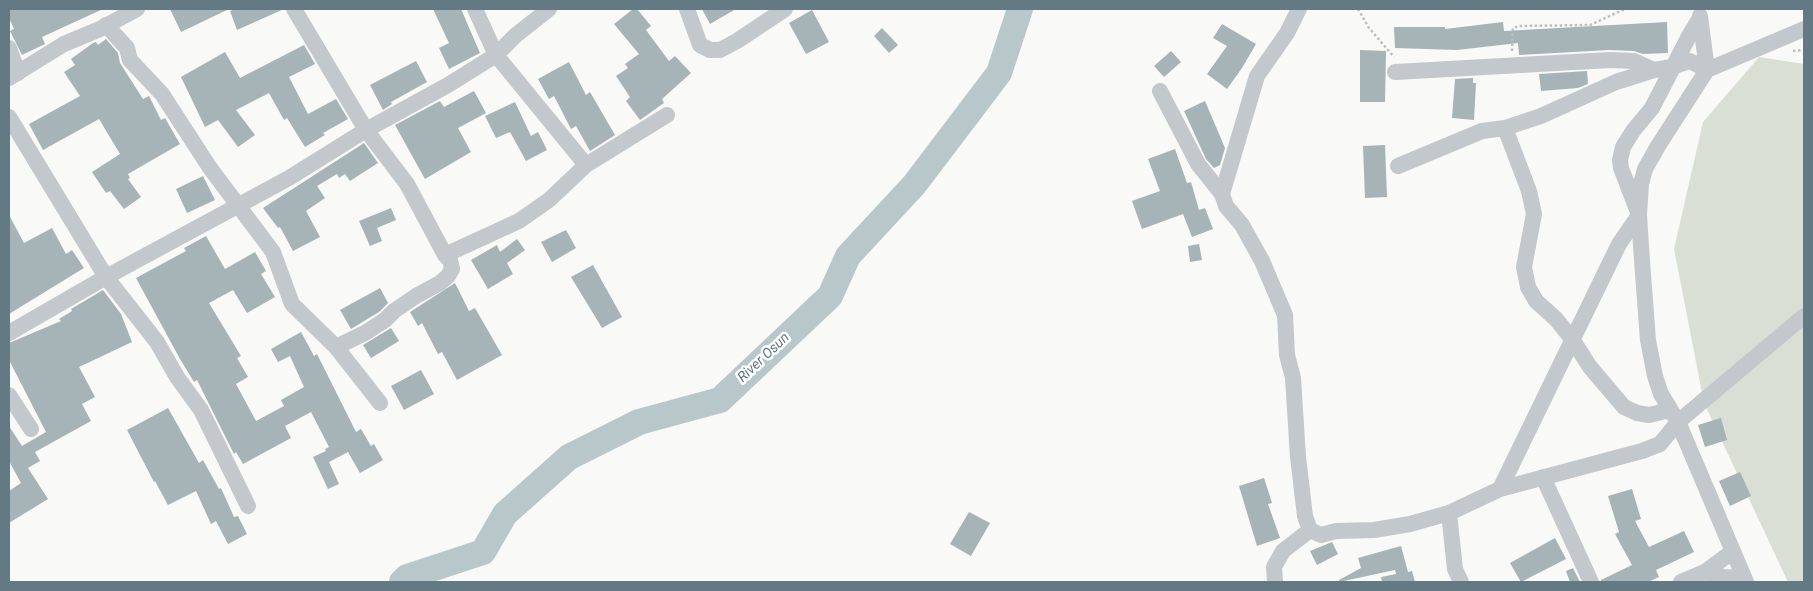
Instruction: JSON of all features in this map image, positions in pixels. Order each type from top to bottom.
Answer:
[{"type":"street","points":[[9,48],[13,75],[64,44],[137,9]]},
{"type":"street","points":[[294,9],[366,130],[407,184],[445,255],[450,260],[452,269],[448,276],[394,311],[385,320],[365,333],[336,347]]},
{"type":"street","points":[[475,9],[496,55],[586,166]]},
{"type":"street","points":[[9,333],[106,277],[289,178],[366,130],[448,85],[496,55],[516,35],[549,9]]},
{"type":"street","points":[[686,9],[700,45],[710,50],[720,50],[738,41],[785,9]]},
{"type":"street","points":[[1222,194],[1257,76],[1288,33],[1299,9]]},
{"type":"street","points":[[1639,215],[1620,160],[1623,147],[1633,131],[1652,108],[1700,14]]},
{"type":"street","points":[[1700,14],[1707,70]]},
{"type":"street","points":[[106,25],[127,48],[130,60],[162,94],[236,206],[273,252],[292,304],[336,347],[380,403]]},
{"type":"street","points":[[1745,580],[1655,376],[1648,340],[1639,215],[1640,184],[1645,169],[1707,70],[1804,29]]},
{"type":"street","points":[[1395,72],[1610,60],[1634,61],[1654,70]]},
{"type":"street","points":[[1398,166],[1482,131],[1505,128],[1541,116],[1616,82],[1654,70],[1690,61],[1707,70]]},
{"type":"street","points":[[1160,91],[1198,164],[1222,194],[1226,206],[1242,225],[1262,261],[1285,315],[1287,355],[1293,378],[1299,467],[1305,516],[1310,530],[1320,534],[1336,531],[1374,530],[1448,513],[1500,489],[1642,452],[1660,444],[1674,416],[1804,316]]},
{"type":"street","points":[[1652,108],[1688,99]]},
{"type":"street","points":[[445,255],[519,221],[549,200],[586,166],[667,115]]},
{"type":"street","points":[[9,117],[106,277],[157,342],[177,377],[201,410],[248,506]]},
{"type":"street","points":[[1505,128],[1529,191],[1534,214],[1524,268],[1528,287],[1536,301],[1556,319],[1590,367],[1624,407],[1637,413],[1674,416]]},
{"type":"street","points":[[1500,489],[1619,244],[1639,215]]},
{"type":"street","points":[[9,395],[30,429]]},
{"type":"street","points":[[1543,477],[1591,582]]},
{"type":"street","points":[[1448,513],[1455,569],[1461,582]]},
{"type":"street","points":[[1275,582],[1274,567],[1283,551],[1310,530]]},
{"type":"street","points":[[1681,582],[1706,572],[1732,552]]},
{"type":"street","points":[[1706,572],[1722,577],[1745,580]]},
{"type":"path","points":[[1358,9],[1369,28],[1394,55],[1395,72]]},
{"type":"path","points":[[1512,65],[1513,28],[1536,24],[1590,25],[1624,9]]},
{"type":"shaded area","points":[[1759,57],[1804,64],[1804,582],[1788,582],[1704,403],[1674,249],[1703,122]]},
{"type":"building","points":[[9,9],[103,9],[42,37],[45,44],[22,55],[10,31],[14,29],[9,18]]},
{"type":"building","points":[[170,9],[229,9],[181,32]]},
{"type":"building","points":[[236,9],[284,9],[237,30],[230,11]]},
{"type":"building","points":[[433,9],[461,9],[480,53],[449,69],[439,48],[449,43]]},
{"type":"building","points":[[633,9],[637,9],[651,26],[646,30],[669,61],[675,56],[691,73],[662,99],[664,103],[640,120],[626,101],[630,97],[616,76],[628,68],[625,64],[639,54],[614,24]]},
{"type":"building","points":[[702,9],[736,9],[710,24]]},
{"type":"building","points":[[812,10],[829,42],[806,54],[789,23]]},
{"type":"building","points":[[1503,22],[1504,31],[1667,22],[1668,53],[1643,54],[1634,51],[1609,50],[1519,55],[1518,43],[1457,50],[1395,48],[1394,27],[1445,27],[1445,29]]},
{"type":"building","points":[[1222,24],[1256,44],[1227,89],[1207,74],[1227,46],[1213,38]]},
{"type":"building","points":[[882,28],[898,45],[889,53],[874,36]]},
{"type":"building","points":[[106,39],[118,53],[120,63],[143,99],[149,96],[161,120],[165,118],[180,144],[128,174],[130,178],[128,179],[141,197],[124,209],[110,191],[106,193],[92,172],[120,154],[99,119],[43,150],[29,124],[80,96],[64,72],[75,65],[71,59],[93,43],[96,42],[98,45]]},
{"type":"building","points":[[304,45],[315,64],[289,77],[308,114],[336,99],[348,119],[323,133],[325,135],[305,147],[287,118],[284,120],[269,93],[236,110],[255,135],[238,147],[218,120],[205,127],[181,77],[225,52],[240,78]]},
{"type":"building","points":[[1360,50],[1386,51],[1385,102],[1360,102]]},
{"type":"building","points":[[1171,51],[1181,62],[1164,77],[1154,66]]},
{"type":"building","points":[[416,61],[427,82],[391,102],[392,104],[383,110],[370,85]]},
{"type":"building","points":[[569,62],[586,95],[590,92],[615,135],[590,151],[576,126],[571,129],[554,96],[549,99],[538,79]]},
{"type":"building","points":[[1587,71],[1588,84],[1578,88],[1541,91],[1539,74]]},
{"type":"building","points":[[1473,78],[1473,83],[1476,83],[1474,120],[1452,118],[1455,79]]},
{"type":"building","points":[[474,91],[486,113],[458,128],[471,152],[425,179],[395,125],[440,101],[444,107]]},
{"type":"building","points":[[1205,101],[1225,148],[1220,165],[1214,168],[1206,159],[1184,111]]},
{"type":"building","points":[[515,102],[531,136],[538,132],[547,150],[526,161],[510,132],[496,138],[485,116]]},
{"type":"building","points":[[364,143],[378,163],[350,181],[345,174],[339,178],[337,174],[317,186],[325,198],[306,211],[320,237],[293,251],[280,227],[278,228],[263,208]]},
{"type":"building","points":[[1385,145],[1387,197],[1365,198],[1363,146]]},
{"type":"building","points":[[1175,149],[1187,183],[1191,182],[1199,210],[1205,208],[1213,229],[1192,237],[1183,214],[1142,229],[1132,201],[1160,191],[1148,159]]},
{"type":"building","points":[[203,176],[215,200],[187,213],[176,189]]},
{"type":"building","points":[[391,208],[396,220],[377,228],[382,241],[370,246],[359,221]]},
{"type":"building","points":[[9,215],[24,243],[52,228],[66,254],[72,250],[84,268],[9,314]]},
{"type":"building","points":[[566,230],[576,248],[552,262],[541,242]]},
{"type":"building","points":[[206,236],[225,269],[255,252],[266,271],[261,274],[275,297],[247,313],[233,290],[209,303],[241,356],[237,358],[248,377],[236,384],[256,421],[284,406],[281,400],[304,387],[290,356],[278,362],[271,349],[301,332],[314,356],[317,354],[356,432],[361,429],[371,446],[374,444],[383,460],[360,473],[348,452],[329,462],[339,484],[328,489],[313,457],[326,451],[325,449],[329,447],[311,412],[285,426],[291,438],[243,464],[236,452],[234,454],[197,380],[194,382],[180,359],[136,278],[186,251],[184,248]]},
{"type":"building","points":[[517,239],[525,250],[507,263],[513,274],[488,289],[471,260],[497,245],[500,252]]},
{"type":"building","points":[[1199,244],[1202,260],[1190,262],[1188,246]]},
{"type":"building","points":[[593,265],[622,317],[602,328],[571,277]]},
{"type":"building","points":[[455,283],[469,311],[475,308],[502,355],[457,380],[442,352],[438,354],[422,323],[418,326],[410,312]]},
{"type":"building","points":[[380,288],[388,303],[379,312],[351,329],[340,310]]},
{"type":"building","points":[[103,290],[121,314],[132,342],[79,367],[95,397],[82,404],[91,421],[35,452],[40,461],[28,468],[48,499],[9,523],[9,491],[21,483],[9,461],[9,426],[22,446],[46,432],[9,360],[9,343],[61,321],[59,319],[72,311],[71,309]]},
{"type":"building","points":[[391,328],[399,341],[371,358],[363,345]]},
{"type":"building","points":[[421,370],[434,394],[404,410],[391,386]]},
{"type":"building","points":[[168,408],[199,463],[203,460],[219,489],[221,488],[234,517],[238,516],[247,534],[228,544],[216,521],[211,524],[196,491],[168,505],[127,430]]},
{"type":"building","points":[[1721,418],[1727,440],[1705,447],[1698,425]]},
{"type":"building","points":[[1740,472],[1751,496],[1730,506],[1719,481]]},
{"type":"building","points":[[1264,478],[1272,503],[1268,504],[1280,538],[1257,546],[1239,486]]},
{"type":"building","points":[[1632,489],[1641,519],[1635,521],[1649,547],[1684,531],[1694,552],[1656,570],[1659,577],[1648,582],[1601,582],[1601,580],[1632,565],[1615,534],[1619,532],[1608,496]]},
{"type":"building","points":[[969,512],[990,523],[971,556],[950,544]]},
{"type":"building","points":[[1555,538],[1566,559],[1521,582],[1510,563]]},
{"type":"building","points":[[1332,542],[1338,554],[1317,565],[1310,551]]},
{"type":"building","points":[[1401,546],[1408,572],[1412,571],[1415,582],[1382,582],[1381,577],[1396,574],[1395,570],[1339,582],[1339,580],[1361,568],[1358,558]]},
{"type":"building","points":[[1573,568],[1580,582],[1570,582],[1566,571]]},
{"type":"waterway","name":"River Osun","points":[[402,582],[407,577],[483,552],[505,514],[569,457],[639,422],[720,400],[830,296],[848,256],[914,185],[999,73],[1020,9]]}]
